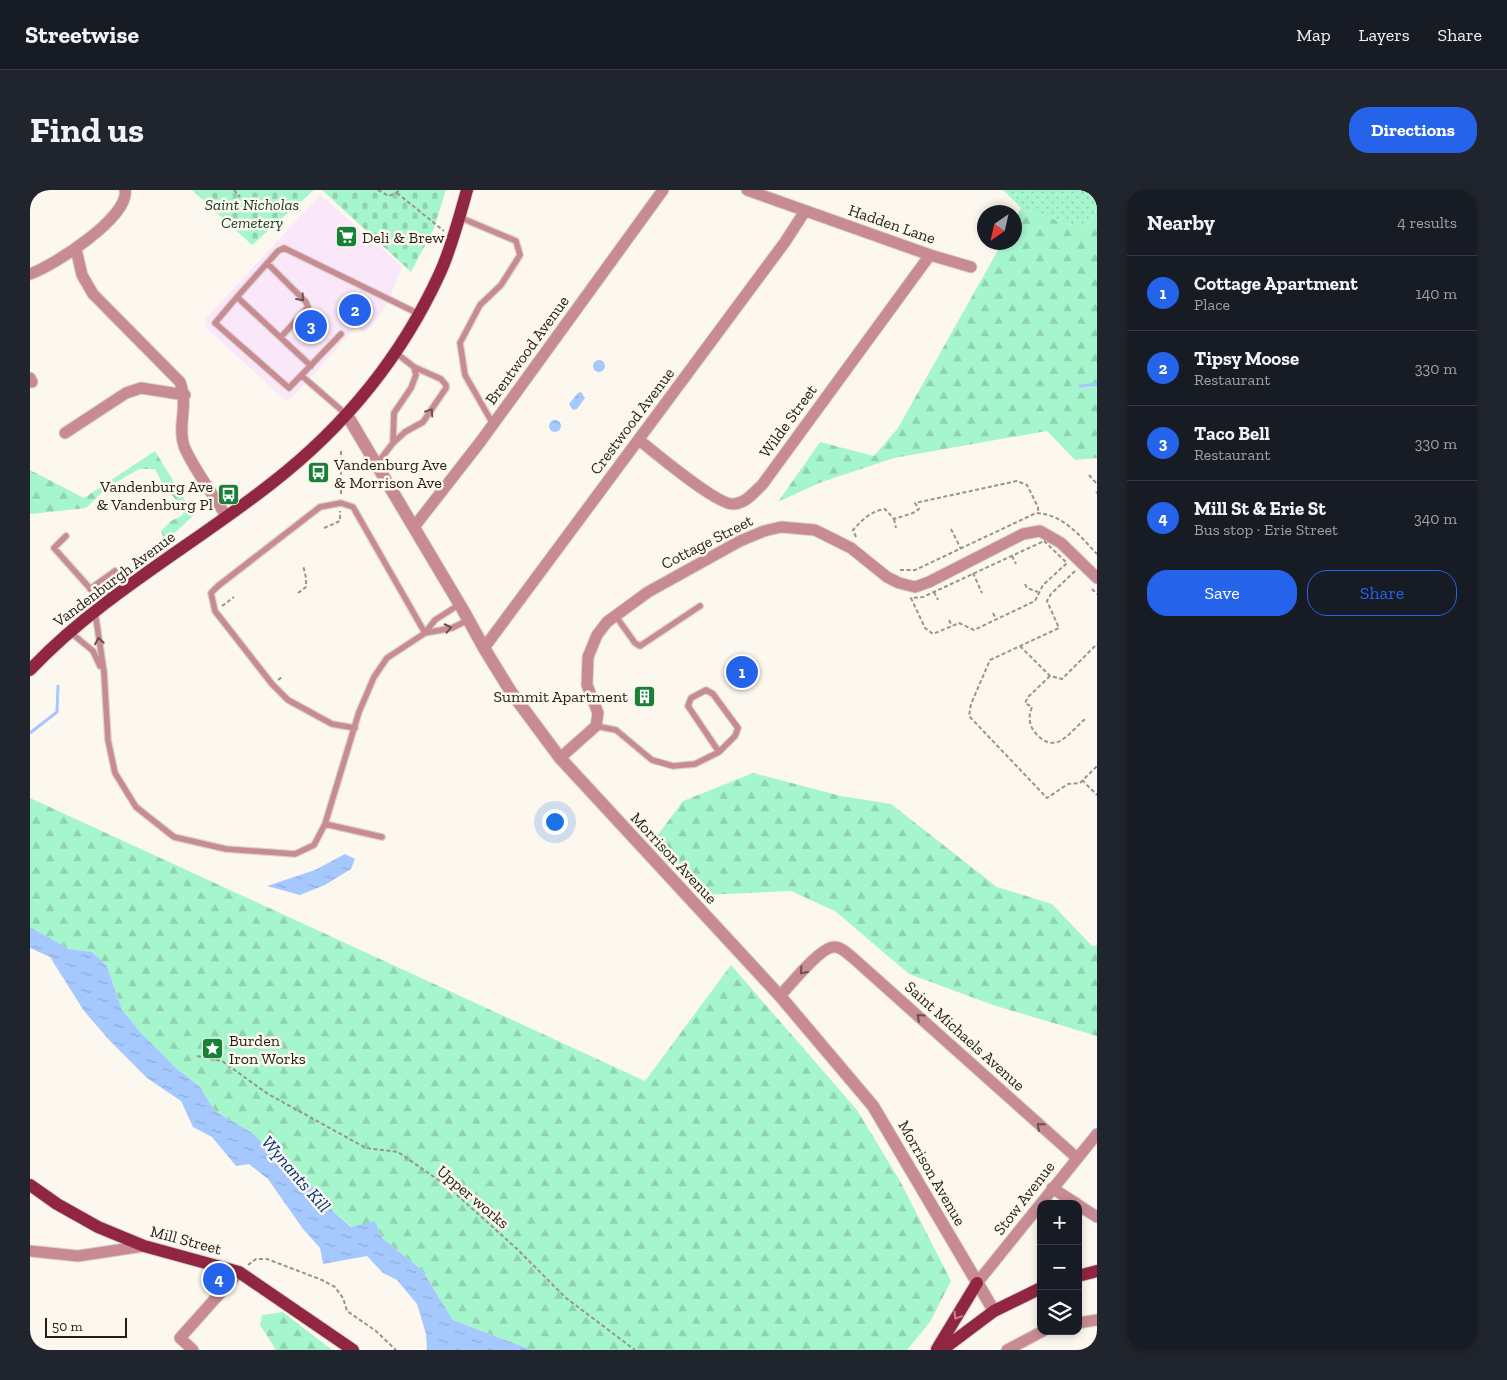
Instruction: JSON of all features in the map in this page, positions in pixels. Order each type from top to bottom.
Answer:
[{"type":"main road","name":"Vandenburgh Avenue","points":[[30,670],[70,632],[99,608],[272,483],[306,455],[347,415],[396,353],[419,314],[441,271],[467,190]]},
{"type":"main road","name":"Mill Street","points":[[30,1184],[57,1204],[98,1228],[144,1246],[244,1269],[354,1350]]},
{"type":"main road","points":[[1082,1275],[1097,1271]]},
{"type":"main road","points":[[936,1350],[978,1283]]},
{"type":"main road","points":[[942,1350],[994,1311],[1037,1290]]},
{"type":"street","points":[[30,274],[48,268],[76,249],[110,219],[124,200],[125,190]]},
{"type":"street","name":"Brentwood Avenue","points":[[414,527],[492,424],[663,190]]},
{"type":"street","name":"Hadden Lane","points":[[747,190],[930,255],[971,267]]},
{"type":"street","name":"Crestwood Avenue","points":[[484,648],[805,211]]},
{"type":"street","points":[[76,249],[82,275],[93,294],[180,382],[185,395],[182,432],[184,447],[226,516]]},
{"type":"street","name":"Wilde Street","points":[[638,440],[715,498],[733,505],[746,500],[762,485],[930,255]]},
{"type":"street","points":[[65,433],[126,393],[141,388],[185,395]]},
{"type":"street","name":"Morrison Avenue","points":[[347,415],[460,604],[484,648],[512,692],[560,758],[780,996],[873,1106],[994,1311]]},
{"type":"street","name":"Cottage Street","points":[[596,726],[598,713],[587,685],[588,657],[597,635],[616,615],[648,592],[703,560],[764,531],[782,527],[815,530],[833,537],[851,548],[887,577],[907,586],[915,587],[929,582],[1023,534],[1040,531],[1061,543],[1094,583]]},
{"type":"street","points":[[560,758],[596,726]]},
{"type":"street","name":"Saint Michaels Avenue","points":[[780,996],[828,947],[836,946],[852,956],[1077,1158]]},
{"type":"street","name":"Stow Avenue","points":[[978,1283],[1097,1134]]},
{"type":"street","points":[[1052,1188],[1072,1200]]},
{"type":"street","points":[[1082,1207],[1097,1217]]},
{"type":"street","points":[[30,1251],[78,1256],[144,1246]]},
{"type":"street","points":[[193,1350],[180,1338],[244,1269]]},
{"type":"street","points":[[1082,1322],[1097,1320]]},
{"type":"street","points":[[1007,1350],[1037,1334]]},
{"type":"lane","points":[[459,217],[516,242],[520,255],[501,285],[480,305],[460,343],[465,375],[492,424]]},
{"type":"lane","points":[[341,334],[289,388],[215,323],[278,251],[284,248],[419,314]]},
{"type":"lane","points":[[267,263],[306,302],[308,307],[281,337]]},
{"type":"lane","points":[[237,297],[311,366]]},
{"type":"lane","points":[[376,466],[393,443],[405,432],[423,422],[446,388],[441,379],[414,367],[396,353]]},
{"type":"lane","points":[[393,443],[394,413],[414,383],[416,375],[414,367]]},
{"type":"lane","points":[[302,376],[347,415]]},
{"type":"lane","points":[[355,728],[332,724],[288,700],[272,684],[215,610],[212,593],[218,586],[320,507],[341,502],[353,507],[425,633]]},
{"type":"lane","points":[[66,536],[54,548],[90,589],[99,608],[108,740],[115,773],[136,806],[174,838],[226,848],[295,854],[314,845],[325,824],[355,728],[374,677],[387,658],[425,633],[435,620],[460,604]]},
{"type":"lane","points":[[90,589],[114,571]]},
{"type":"lane","points":[[616,615],[635,644],[640,646],[700,606]]},
{"type":"lane","points":[[425,633],[452,628],[469,620]]},
{"type":"lane","points":[[70,632],[93,650],[104,672]]},
{"type":"lane","points":[[596,726],[616,730],[652,760],[673,766],[695,764],[719,752],[735,736],[738,728],[713,694],[706,690],[691,698],[688,706],[719,752]]},
{"type":"lane","points":[[325,824],[382,837]]},
{"type":"path","points":[[234,190],[240,197]]},
{"type":"path","points":[[378,190],[385,195],[397,193],[401,190]]},
{"type":"path","points":[[397,193],[452,237]]},
{"type":"path","points":[[341,452],[341,496]]},
{"type":"path","points":[[1089,475],[1097,484]]},
{"type":"path","points":[[894,519],[919,509],[915,503],[1017,481],[1027,485],[1038,507],[1038,514]]},
{"type":"path","points":[[862,542],[855,536],[853,530],[865,517],[885,509],[894,519],[896,528]]},
{"type":"path","points":[[324,528],[340,522],[340,510]]},
{"type":"path","points":[[894,567],[901,570],[915,570],[1038,514],[1051,515],[1067,524],[1097,554]]},
{"type":"path","points":[[951,529],[961,549]]},
{"type":"path","points":[[1044,541],[1067,563],[1038,592],[1035,600],[974,630],[959,623],[934,634],[925,628],[911,598],[923,597],[973,574],[1044,541]]},
{"type":"path","points":[[1012,556],[1016,564]]},
{"type":"path","points":[[298,594],[306,587],[306,578],[302,565]]},
{"type":"path","points":[[1080,576],[1074,571],[1048,597],[1048,607],[1059,628],[990,660],[971,704],[969,716],[1047,798],[1068,784],[1080,783],[1097,766]]},
{"type":"path","points":[[973,574],[982,593]]},
{"type":"path","points":[[1094,583],[1097,594]]},
{"type":"path","points":[[1025,584],[1027,588],[1038,592]]},
{"type":"path","points":[[934,592],[938,600]]},
{"type":"path","points":[[215,610],[234,597]]},
{"type":"path","points":[[993,614],[996,619]]},
{"type":"path","points":[[949,620],[952,626]]},
{"type":"path","points":[[1020,646],[1050,676],[1062,678],[1097,644]]},
{"type":"path","points":[[1050,676],[1028,697],[1026,703],[1032,706],[1029,717],[1034,733],[1049,742],[1055,743],[1061,741],[1085,719]]},
{"type":"path","points":[[1082,780],[1097,795]]},
{"type":"path","name":"Upper works","points":[[197,1056],[222,1061],[268,1094],[366,1148],[398,1152],[447,1186],[516,1248],[566,1298],[634,1350]]},
{"type":"path","points":[[244,1269],[256,1259],[267,1259],[322,1280],[335,1287],[343,1298],[347,1311],[376,1331],[396,1350]]},
{"type":"shaded area","points":[[320,195],[402,266],[388,303],[380,315],[364,333],[356,327],[291,399],[285,400],[206,328],[205,319]]},
{"type":"green space","name":"Saint Nicholas Cemetery","points":[[192,190],[314,190],[252,245]]},
{"type":"green space","name":"Saint Nicholas Cemetery","points":[[322,190],[446,190],[434,228],[411,272]]},
{"type":"green space","points":[[1003,190],[1097,190],[1097,209],[1085,230],[1022,208],[1022,205],[1018,205]]},
{"type":"green space","points":[[1022,208],[1085,230],[1097,209],[1097,458],[1075,460],[1047,431],[894,458],[819,483],[778,502],[820,442],[874,456],[898,428],[998,250],[1022,250]]},
{"type":"green space","points":[[155,451],[194,515],[168,539],[163,537],[161,531],[171,521],[183,515],[183,508],[164,486],[155,469],[139,469],[108,487],[86,508],[30,514],[30,470],[84,498]]},
{"type":"green space","points":[[753,773],[841,796],[891,804],[997,887],[1052,904],[1092,946],[1097,945],[1097,1036],[993,1005],[909,974],[835,911],[791,891],[704,895],[657,836],[683,801]]},
{"type":"green space","points":[[30,798],[645,1081],[731,965],[857,1110],[900,1181],[951,1281],[930,1322],[907,1350],[532,1350],[453,1320],[422,1270],[382,1238],[375,1222],[352,1227],[327,1206],[315,1188],[291,1175],[254,1134],[215,1111],[200,1087],[175,1067],[142,1034],[122,1010],[107,966],[92,952],[69,949],[30,927]]},
{"type":"green space","points":[[283,1312],[332,1350],[276,1350],[260,1325],[262,1315]]},
{"type":"water","points":[[597,360],[601,360],[605,366],[601,372],[597,372],[593,368],[593,364]]},
{"type":"water","points":[[581,392],[585,398],[577,409],[573,410],[569,404]]},
{"type":"water","points":[[555,420],[561,426],[555,432],[549,426]]},
{"type":"water","points":[[345,854],[355,859],[351,869],[325,885],[300,895],[267,886],[315,870]]},
{"type":"water","points":[[30,927],[69,949],[92,952],[107,966],[122,1010],[142,1034],[175,1067],[200,1087],[215,1111],[254,1134],[291,1175],[315,1188],[327,1206],[351,1227],[375,1221],[382,1238],[422,1270],[453,1320],[532,1350],[427,1350],[426,1334],[417,1304],[397,1280],[383,1273],[367,1256],[323,1264],[320,1248],[303,1229],[268,1179],[249,1164],[236,1166],[212,1137],[193,1127],[181,1101],[147,1078],[110,1041],[84,1011],[50,957],[30,948]]},
{"type":"waterway","points":[[1080,386],[1097,384]]},
{"type":"waterway","points":[[30,733],[57,712],[58,686]]},
{"type":"place","name":"Deli & Brew","points":[[346,237]]},
{"type":"place","name":"Tipsy Moose","points":[[355,310]]},
{"type":"place","name":"Taco Bell","points":[[311,326]]},
{"type":"place","name":"Vandenburg Ave & Morrison Ave","points":[[318,473]]},
{"type":"place","name":"Vandenburg Ave & Vandenburg Pl","points":[[229,495]]},
{"type":"place","name":"Cottage Apartment","points":[[742,672]]},
{"type":"place","name":"Summit Apartment","points":[[644,696]]},
{"type":"place","name":"Burden Iron Works","points":[[213,1049]]},
{"type":"place","name":"Mill St & Erie St","points":[[219,1279]]},
{"type":"water label","name":"Wynants Kill","points":[[296,1174]]}]
